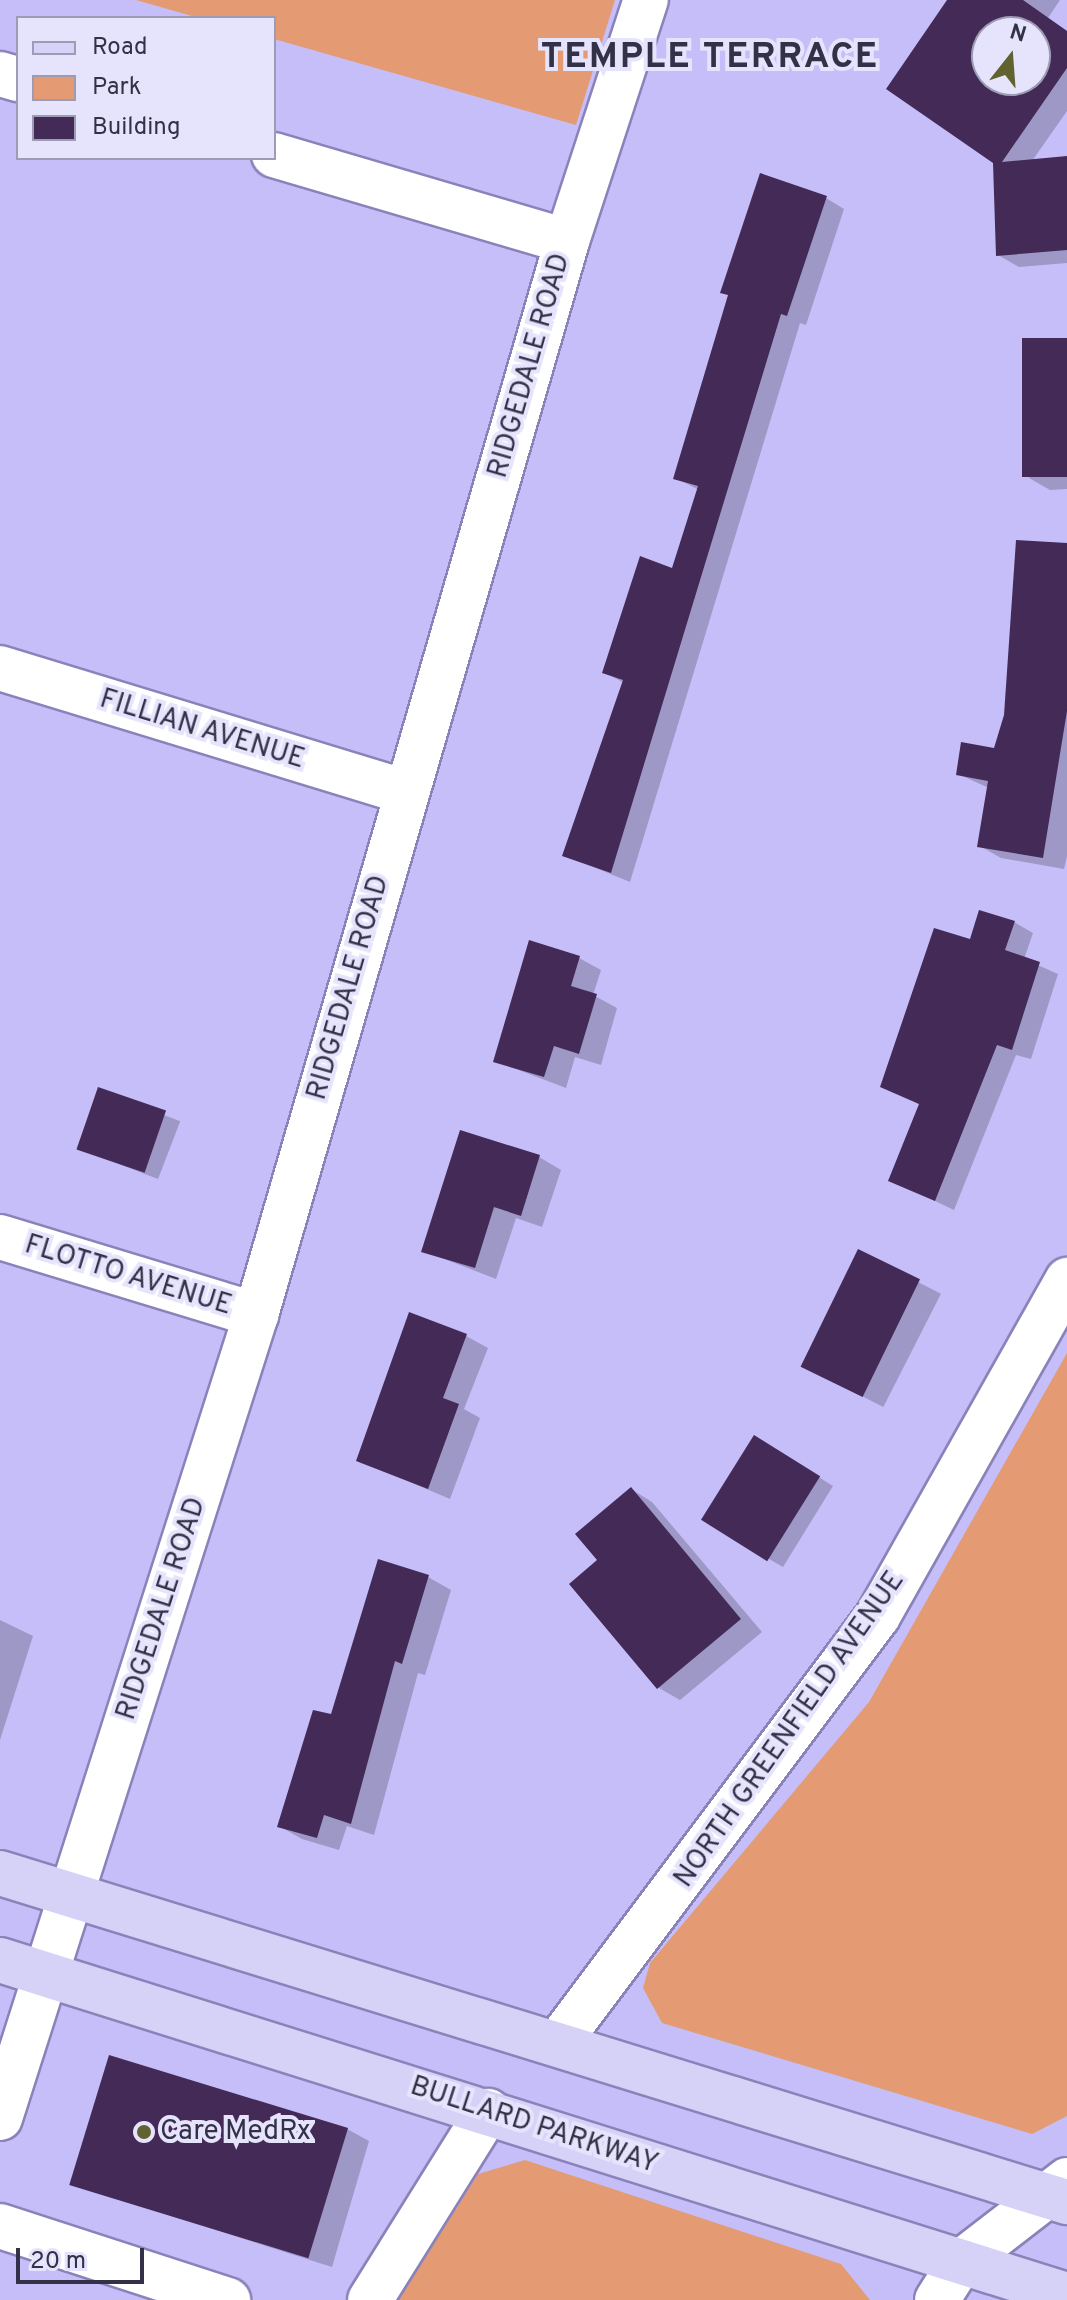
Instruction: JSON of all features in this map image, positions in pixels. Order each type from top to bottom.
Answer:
[{"type":"main road","points":[[0,1873],[1060,2192]]},
{"type":"main road","name":"BULLARD PARKWAY","points":[[0,1960],[1067,2295]]},
{"type":"street","name":"RIDGEDALE ROAD","points":[[0,2118],[256,1315],[567,241],[646,0]]},
{"type":"street","points":[[276,156],[567,241]]},
{"type":"street","name":"FILLIAN AVENUE","points":[[0,668],[405,792]]},
{"type":"street","name":"FLOTTO AVENUE","points":[[0,1237],[256,1315]]},
{"type":"street","name":"NORTH GREENFIELD AVENUE","points":[[560,2040],[878,1616],[1067,1280]]},
{"type":"street","points":[[370,2300],[488,2111]]},
{"type":"street","points":[[937,2300],[961,2262],[1060,2192]]},
{"type":"street","points":[[0,2226],[228,2300]]},
{"type":"green space","points":[[136,0],[615,0],[576,125],[276,40],[276,16],[192,16]]},
{"type":"green space","points":[[1067,1353],[1067,2116],[1032,2134],[662,2023],[643,1988],[650,1963],[869,1702]]},
{"type":"green space","points":[[525,2160],[841,2264],[870,2300],[398,2300],[478,2174]]},
{"type":"building","points":[[947,0],[1023,0],[1046,16],[971,16],[971,96],[1048,96],[1002,162],[1067,156],[1067,250],[996,256],[993,163],[886,89]]},
{"type":"building","points":[[1051,20],[1067,31],[1067,68],[1051,91]]},
{"type":"building","points":[[760,173],[827,196],[787,316],[781,314],[611,873],[562,856],[623,680],[602,673],[640,556],[672,568],[698,486],[673,479],[728,295],[720,293]]},
{"type":"building","points":[[1022,338],[1067,338],[1067,477],[1022,477]]},
{"type":"building","points":[[1016,540],[1067,543],[1067,711],[1043,858],[977,847],[988,781],[956,775],[961,742],[994,748],[1004,715]]},
{"type":"building","points":[[979,910],[1015,921],[1005,950],[1040,962],[1012,1050],[997,1045],[935,1201],[888,1181],[919,1104],[880,1087],[934,928],[970,939]]},
{"type":"building","points":[[529,940],[580,956],[571,986],[597,994],[579,1054],[554,1046],[544,1077],[493,1062]]},
{"type":"building","points":[[98,1087],[166,1110],[145,1173],[77,1149]]},
{"type":"building","points":[[460,1130],[540,1155],[521,1216],[494,1207],[475,1268],[421,1252]]},
{"type":"building","points":[[858,1249],[920,1279],[863,1397],[801,1367]]},
{"type":"building","points":[[409,1312],[467,1334],[443,1398],[459,1404],[428,1489],[356,1461]]},
{"type":"building","points":[[754,1435],[820,1476],[767,1561],[701,1520]]},
{"type":"building","points":[[631,1487],[741,1619],[657,1689],[569,1584],[597,1560],[575,1534]]},
{"type":"building","points":[[378,1559],[429,1575],[402,1664],[395,1661],[351,1824],[324,1815],[317,1838],[277,1827],[313,1710],[331,1714]]},
{"type":"building","points":[[109,2055],[348,2128],[308,2258],[69,2185]]},
{"type":"place","name":"Care MedRx","points":[[144,2132]]},
{"type":"district","name":"TEMPLE TERRACE","points":[[710,59]]}]
